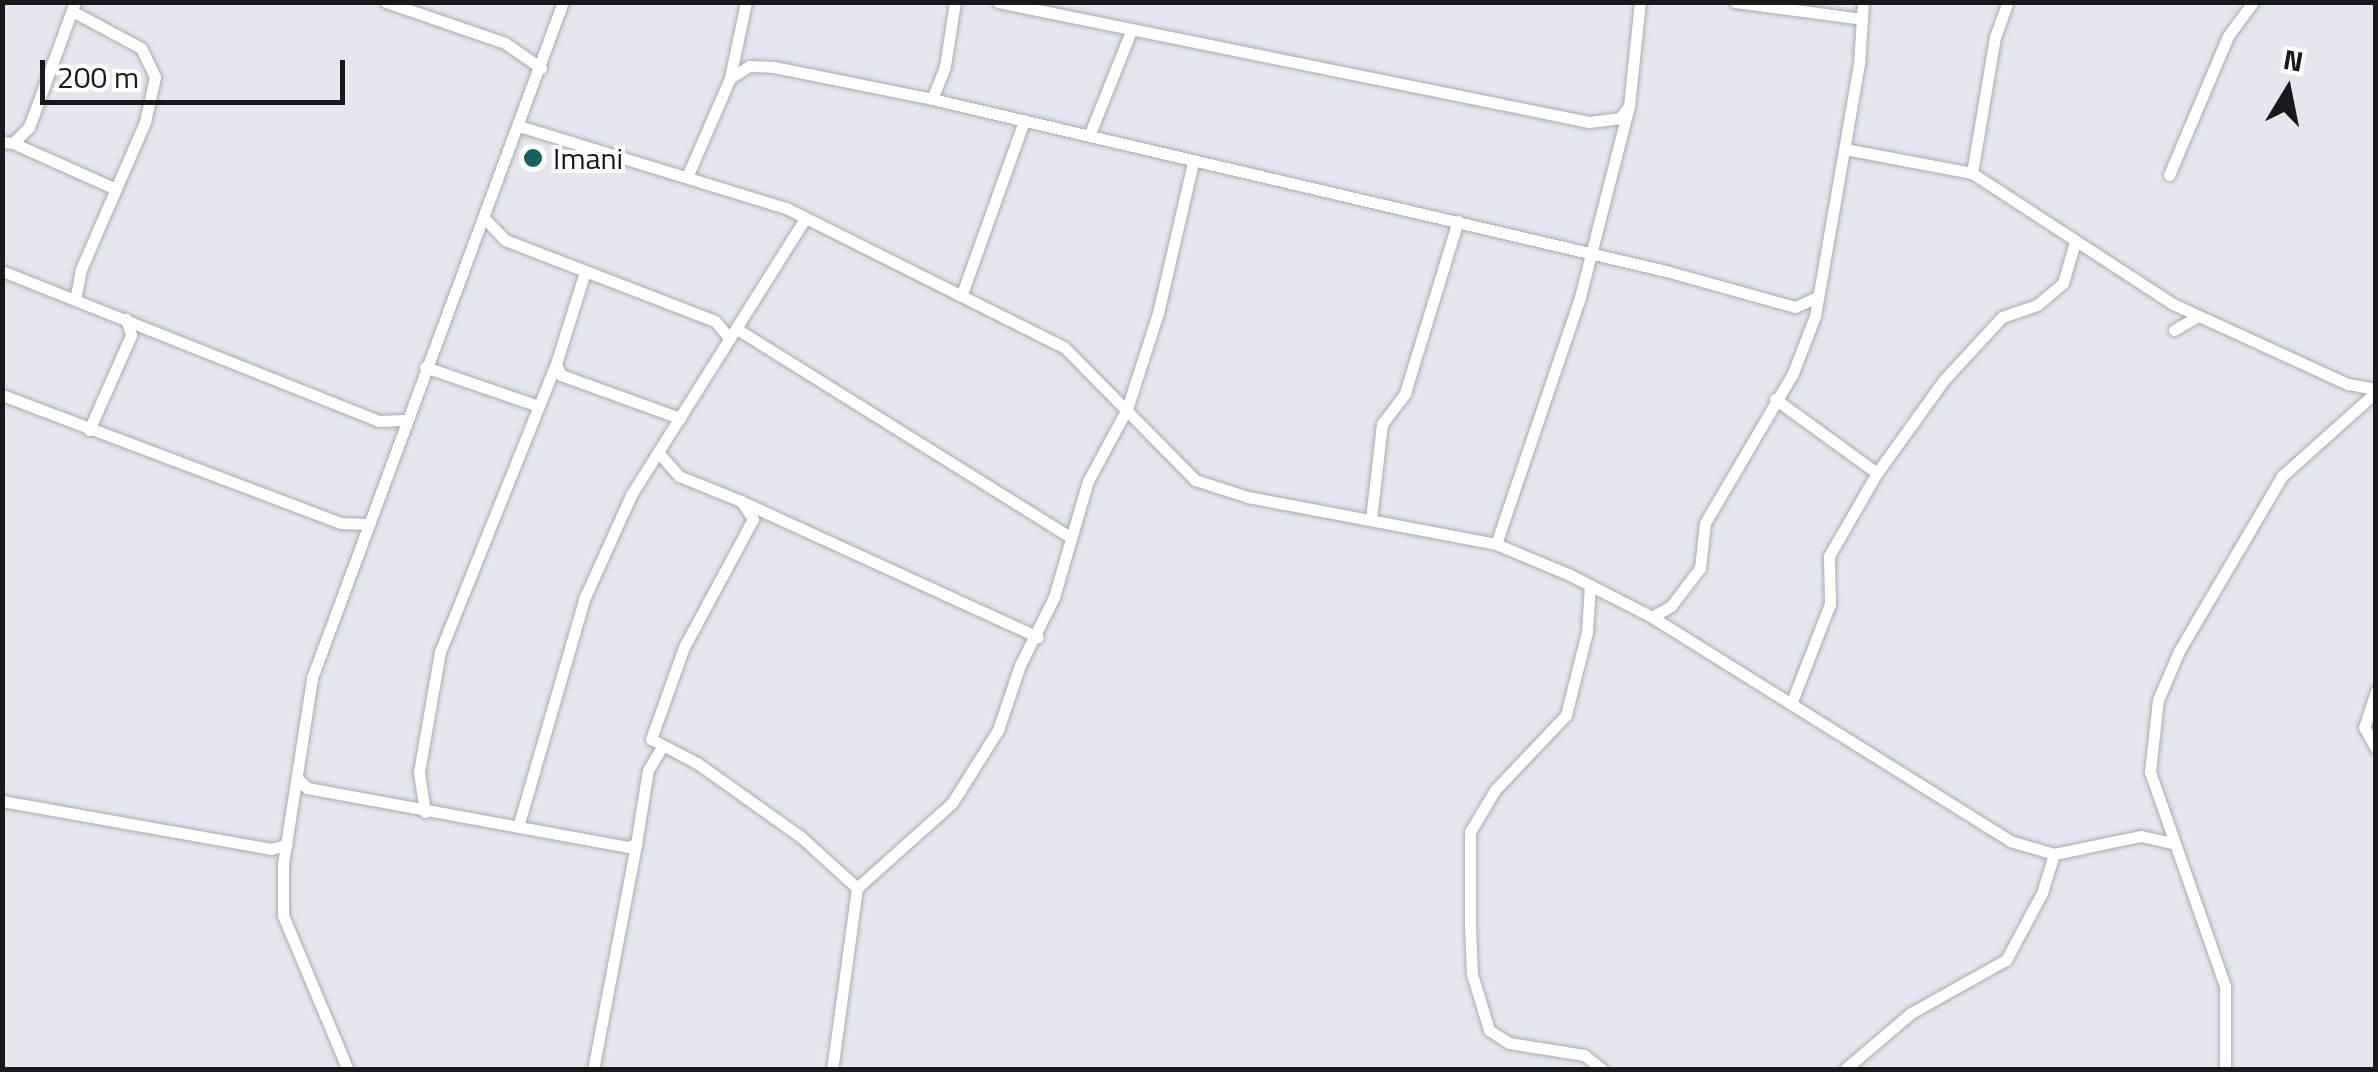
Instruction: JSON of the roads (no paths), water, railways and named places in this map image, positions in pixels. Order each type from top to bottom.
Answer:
[{"type":"street","points":[[386,2],[505,43],[541,68]]},
{"type":"street","points":[[348,1070],[283,915],[286,846],[312,678],[563,2]]},
{"type":"street","points":[[687,177],[730,78],[746,2]]},
{"type":"street","points":[[932,99],[955,2]]},
{"type":"street","points":[[998,2],[1590,122],[1620,118],[1629,106]]},
{"type":"street","points":[[1496,544],[1592,254],[1629,106],[1640,2]]},
{"type":"street","points":[[1735,2],[1862,19]]},
{"type":"street","points":[[1652,617],[1672,606],[1700,568],[1705,523],[1792,373],[1818,296],[1845,150],[1862,2]]},
{"type":"street","points":[[1972,173],[1995,37],[2008,2]]},
{"type":"street","points":[[2169,174],[2228,36],[2254,2]]},
{"type":"street","points":[[75,299],[145,122],[155,77],[141,48],[73,7],[28,126],[8,143],[116,188]]},
{"type":"street","points":[[1089,136],[1131,30]]},
{"type":"street","points":[[738,45],[750,66]]},
{"type":"street","points":[[730,78],[750,66],[932,99],[1458,220],[1794,307],[1818,296]]},
{"type":"street","points":[[962,294],[1024,121]]},
{"type":"street","points":[[520,126],[687,177],[805,219],[1064,347],[1195,480],[1496,544],[1590,585],[1652,617],[1966,817],[2030,850],[2054,854],[2141,836],[2172,844]]},
{"type":"street","points":[[1845,150],[1972,173],[2198,316],[2375,393]]},
{"type":"street","points":[[832,1070],[857,888],[952,802],[981,764],[1038,637],[1088,481],[1127,409],[1158,313],[1193,162]]},
{"type":"street","points":[[485,218],[504,240],[584,274],[715,320],[1071,538]]},
{"type":"street","points":[[518,827],[585,597],[630,494],[805,219]]},
{"type":"street","points":[[1371,518],[1382,424],[1405,393],[1458,220]]},
{"type":"street","points":[[1790,704],[1830,604],[1829,556],[1877,473],[1960,360],[2002,317],[2036,305],[2063,283],[2076,242]]},
{"type":"street","points":[[2,271],[378,421],[405,420]]},
{"type":"street","points":[[425,812],[419,772],[440,652],[556,364],[584,274]]},
{"type":"street","points":[[2174,330],[2198,316]]},
{"type":"street","points":[[89,430],[131,335],[126,319]]},
{"type":"street","points":[[556,364],[569,379],[680,418]]},
{"type":"street","points":[[426,367],[538,406]]},
{"type":"street","points":[[2348,384],[2357,406]]},
{"type":"street","points":[[2225,1070],[2225,986],[2160,814],[2150,772],[2151,735],[2179,652],[2282,476],[2375,393]]},
{"type":"street","points":[[2,396],[340,523],[366,524]]},
{"type":"street","points":[[1776,399],[1877,473]]},
{"type":"street","points":[[658,452],[679,476],[1038,637]]},
{"type":"street","points":[[741,501],[753,519],[750,534],[684,647],[650,728],[651,740],[697,763],[857,888]]},
{"type":"street","points":[[1590,585],[1587,632],[1566,715],[1495,790],[1470,832],[1470,925],[1472,974],[1489,1030],[1509,1043],[1584,1055],[1604,1070]]},
{"type":"street","points":[[2376,691],[2364,726],[2376,749]]},
{"type":"street","points":[[593,1070],[648,770],[662,748]]},
{"type":"street","points":[[298,779],[307,788],[425,812],[619,847],[636,844]]},
{"type":"street","points":[[2,801],[271,849],[286,846]]},
{"type":"street","points":[[2141,836],[2160,814]]},
{"type":"street","points":[[1844,1070],[1911,1014],[2006,960],[2042,893],[2054,854]]},
{"type":"place","name":"Imani","points":[[533,158]]}]
